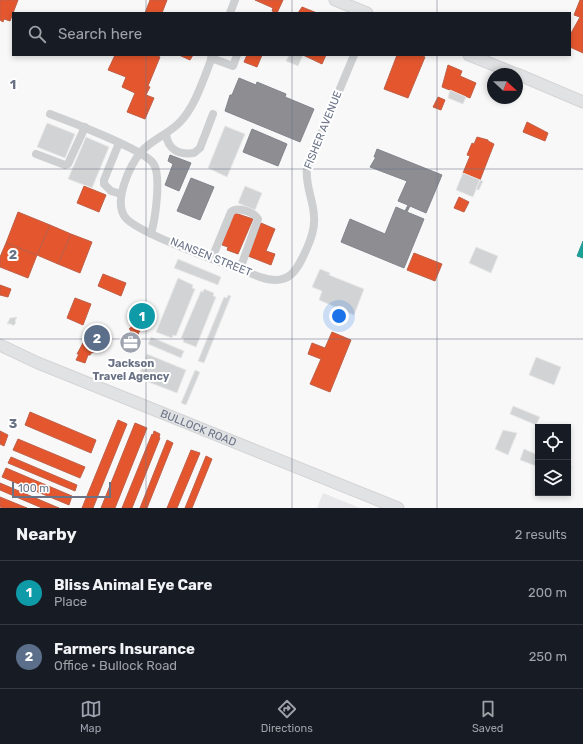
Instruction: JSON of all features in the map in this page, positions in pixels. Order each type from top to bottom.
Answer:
[{"type":"street","points":[[230,12],[235,0]]},
{"type":"street","points":[[335,0],[365,12]]},
{"type":"street","points":[[119,144],[104,180],[107,188],[121,194],[127,176],[140,153],[150,143],[166,134],[186,116],[212,57],[233,66],[237,56]]},
{"type":"street","name":"FISHER AVENUE","points":[[294,273],[313,234],[314,215],[305,180],[307,168],[354,56]]},
{"type":"street","points":[[471,56],[501,68]]},
{"type":"street","points":[[523,77],[583,102]]},
{"type":"street","points":[[50,114],[140,153],[153,163],[156,170],[156,208],[151,234]]},
{"type":"street","points":[[166,134],[170,147],[174,150],[187,154],[194,153],[200,148],[213,114]]},
{"type":"street","points":[[36,154],[64,165],[68,164],[85,128]]},
{"type":"street","name":"NANSEN STREET","points":[[121,194],[122,213],[130,222],[151,234],[269,280],[282,279],[294,273]]},
{"type":"street","points":[[212,258],[230,212],[238,209],[252,214],[258,219],[240,269]]},
{"type":"street","name":"BULLOCK ROAD","points":[[0,345],[43,365],[398,508]]},
{"type":"shaded area","points":[[323,493],[360,508],[317,508]]},
{"type":"building: Shops","points":[[0,0],[18,0],[13,12],[12,12],[10,21],[4,19],[3,22],[0,20]]},
{"type":"building: Shops","points":[[150,0],[167,0],[162,12],[145,12]]},
{"type":"building: Shops","points":[[255,0],[283,0],[277,12],[272,11],[273,8]]},
{"type":"building: Shops","points":[[580,0],[583,0],[583,53],[571,47],[571,33],[580,17],[574,15]]},
{"type":"building: Shops","points":[[302,7],[314,12],[299,12]]},
{"type":"building: Shops","points":[[115,56],[160,57],[148,86],[150,87],[146,95],[154,98],[145,119],[127,112],[135,93],[122,87],[126,77],[108,70]]},
{"type":"building: Shops","points":[[181,56],[192,56],[190,60]]},
{"type":"building: Shops","points":[[247,56],[262,56],[257,67],[244,62]]},
{"type":"building: Shops","points":[[305,56],[326,56],[322,64]]},
{"type":"building: Shops","points":[[397,56],[425,57],[408,98],[384,89]]},
{"type":"building: Shops","points":[[448,65],[462,71],[460,76],[476,83],[470,98],[442,87]]},
{"type":"building: Shops","points":[[438,97],[445,100],[441,110],[433,107]]},
{"type":"building: Shops","points":[[527,122],[548,133],[545,141],[523,132]]},
{"type":"building: Shops","points":[[477,137],[488,140],[494,144],[480,180],[463,173],[470,156],[467,155],[472,143],[474,144]]},
{"type":"building: Shops","points":[[84,186],[106,195],[99,212],[77,203]]},
{"type":"building: Shops","points":[[459,197],[469,202],[464,212],[454,208]]},
{"type":"building: Shops","points":[[18,212],[50,225],[37,255],[6,243]]},
{"type":"building: Shops","points":[[235,213],[253,219],[238,254],[227,250],[228,247],[222,245],[226,231],[230,226],[231,219]]},
{"type":"building: Shops","points":[[261,223],[275,229],[266,251],[275,254],[271,265],[248,256]]},
{"type":"building: Shops","points":[[50,225],[71,234],[58,264],[37,255]]},
{"type":"building: Shops","points":[[71,234],[92,242],[80,273],[58,264]]},
{"type":"building: Shops","points":[[6,243],[37,255],[28,278],[0,267],[0,257]]},
{"type":"building: Shops","points":[[414,253],[442,264],[435,281],[407,270]]},
{"type":"building: Shops","points":[[103,274],[126,283],[121,296],[98,286]]},
{"type":"building: Shops","points":[[0,285],[11,289],[8,297],[0,295]]},
{"type":"building: Shops","points":[[75,298],[91,304],[83,325],[67,318]]},
{"type":"building: Shops","points":[[142,305],[149,308],[137,337],[129,334],[131,330],[129,329],[135,324]]},
{"type":"building: Shops","points":[[332,332],[351,340],[330,392],[310,384],[321,359],[308,354],[312,343],[325,348]]},
{"type":"building: Shops","points":[[83,343],[95,348],[93,353],[92,352],[88,355],[85,363],[76,360],[79,354],[77,354]]},
{"type":"building: Shops","points":[[30,412],[96,440],[91,453],[25,425]]},
{"type":"building: Shops","points":[[118,420],[127,424],[93,508],[82,508]]},
{"type":"building: Shops","points":[[135,423],[147,428],[115,508],[101,508]]},
{"type":"building: Shops","points":[[0,431],[8,435],[4,446],[0,444]]},
{"type":"building: Shops","points":[[154,431],[160,434],[160,438],[132,508],[122,508],[152,434],[153,435]]},
{"type":"building: Shops","points":[[18,439],[85,467],[80,478],[13,450]]},
{"type":"building: Shops","points":[[167,440],[173,443],[147,508],[140,508]]},
{"type":"building: Shops","points":[[191,450],[200,453],[177,508],[167,508]]},
{"type":"building: Shops","points":[[206,456],[212,459],[192,508],[185,508]]},
{"type":"building: Shops","points":[[11,457],[77,485],[75,491],[8,463]]},
{"type":"building: Shops","points":[[6,468],[72,496],[69,505],[2,477]]},
{"type":"building: Shops","points":[[0,483],[59,508],[42,508],[0,490]]},
{"type":"building: Shops","points":[[0,497],[27,508],[0,507]]},
{"type":"building: Offices","points":[[94,331],[105,336],[100,348],[89,344]]},
{"type":"building: Offices","name":"Jackson Travel Agency","points":[[131,335],[137,337],[133,351],[125,348],[126,341],[128,342]]},
{"type":"building: Public","points":[[583,241],[583,258],[577,256]]},
{"type":"building: Industry","points":[[239,78],[256,85],[257,82],[286,94],[285,97],[314,109],[300,142],[225,111],[230,95],[232,95]]},
{"type":"building: Industry","points":[[252,129],[287,144],[278,166],[243,152]]},
{"type":"building: Industry","points":[[377,149],[442,175],[426,213],[410,206],[407,212],[424,219],[404,268],[341,242],[350,219],[385,234],[396,207],[405,211],[408,205],[398,201],[407,181],[370,167],[376,157],[374,157]]},
{"type":"building: Industry","points":[[170,155],[191,163],[179,191],[165,185],[173,164],[168,161]]},
{"type":"building: Industry","points":[[191,178],[214,187],[200,220],[177,211]]},
{"type":"building: Other","points":[[288,56],[303,56],[298,66],[286,61]]},
{"type":"building: Other","points":[[450,90],[466,97],[463,104],[448,98]]},
{"type":"building: Other","points":[[47,123],[75,134],[65,158],[37,147]]},
{"type":"building: Other","points":[[225,126],[245,134],[227,177],[208,168]]},
{"type":"building: Other","points":[[86,137],[109,147],[92,188],[68,179]]},
{"type":"building: Other","points":[[463,173],[480,180],[473,197],[456,190]]},
{"type":"building: Other","points":[[480,180],[483,181],[479,190],[476,189]]},
{"type":"building: Other","points":[[245,186],[262,193],[255,210],[238,203]]},
{"type":"building: Other","points":[[476,247],[498,256],[491,273],[469,263]]},
{"type":"building: Other","points":[[178,259],[221,277],[218,285],[174,268]]},
{"type":"building: Other","points":[[320,269],[330,273],[329,275],[364,289],[354,315],[319,300],[322,291],[312,287]]},
{"type":"building: Other","points":[[178,278],[193,285],[192,288],[195,289],[176,336],[173,335],[172,338],[156,332]]},
{"type":"building: Other","points":[[204,289],[214,293],[213,296],[216,297],[196,347],[183,342],[184,339],[181,338],[201,291],[203,292]]},
{"type":"building: Other","points":[[228,295],[231,296],[204,363],[198,361],[224,297],[227,298]]},
{"type":"building: Other","points":[[17,317],[15,321],[16,323],[13,326],[11,324],[7,324],[10,318]]},
{"type":"building: Other","points":[[151,337],[184,351],[181,358],[148,344]]},
{"type":"building: Other","points":[[147,354],[186,370],[177,393],[138,378]]},
{"type":"building: Other","points":[[536,357],[561,367],[554,385],[529,375]]},
{"type":"building: Other","points":[[195,370],[200,372],[186,405],[181,403]]},
{"type":"building: Other","points":[[513,406],[540,417],[535,425],[510,414]]},
{"type":"building: Other","points":[[503,430],[517,433],[508,455],[495,449]]},
{"type":"building: Other","points":[[524,449],[535,454],[535,466],[520,460]]},
{"type":"place","name":"Bliss Animal Eye Care","points":[[142,316]]},
{"type":"place","name":"Farmers Insurance","points":[[97,338]]},
{"type":"place","name":"Jackson Travel Agency","points":[[131,343]]}]
